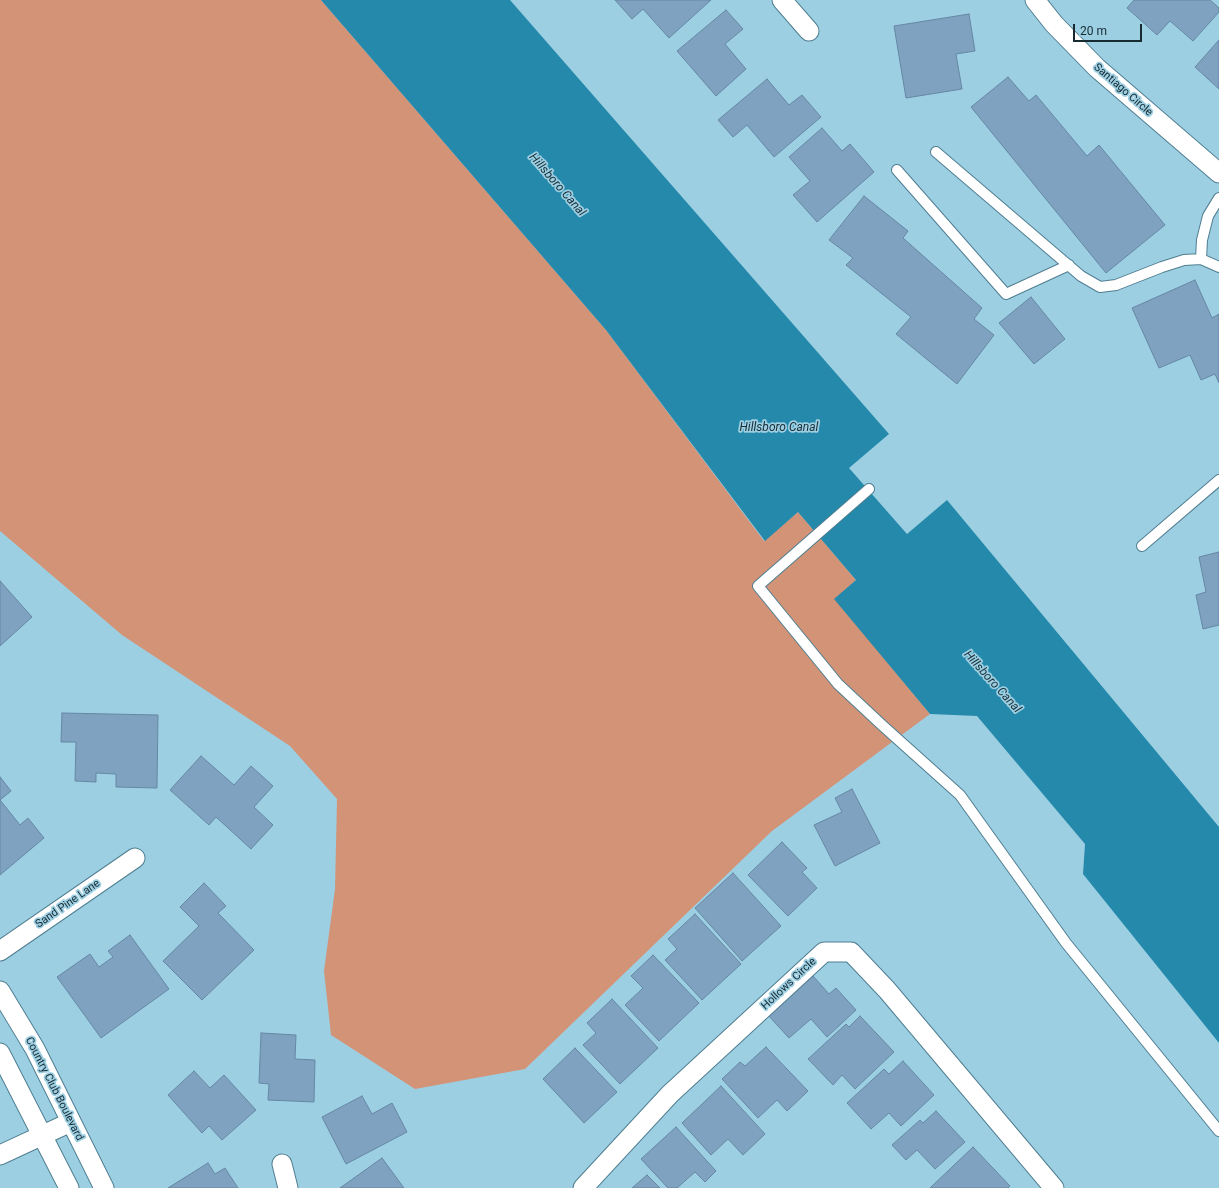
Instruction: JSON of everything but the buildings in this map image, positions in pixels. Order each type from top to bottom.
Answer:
[{"type":"street","points":[[782,0],[809,31]]},
{"type":"street","name":"Santiago Circle","points":[[1035,0],[1054,24],[1097,68],[1219,173]]},
{"type":"street","name":"Sand Pine Lane","points":[[0,951],[136,858]]},
{"type":"street","name":"Hollows Circle","points":[[583,1188],[670,1094],[824,952],[851,952],[888,990],[1054,1188]]},
{"type":"street","name":"Country Club Boulevard","points":[[0,991],[35,1049],[104,1188]]},
{"type":"street","points":[[0,1053],[69,1188]]},
{"type":"street","points":[[0,1155],[71,1122]]},
{"type":"street","points":[[282,1164],[288,1188]]},
{"type":"lane","points":[[936,152],[1081,276],[1100,287],[1116,285],[1184,260],[1202,259],[1219,267]]},
{"type":"lane","points":[[897,170],[1006,294],[1069,265]]},
{"type":"lane","points":[[1202,259],[1202,240],[1208,216],[1219,198]]},
{"type":"lane","points":[[1142,546],[1219,480]]},
{"type":"lane","points":[[869,489],[758,586],[838,684],[960,795],[1066,943],[1219,1131]]},
{"type":"shaded area","points":[[0,0],[321,0],[606,330],[764,541],[798,512],[856,580],[835,599],[930,714],[772,831],[525,1069],[415,1089],[331,1035],[324,971],[335,889],[337,799],[290,746],[122,635],[0,531]]},
{"type":"water","name":"Hillsboro Canal","points":[[321,0],[510,0],[889,434],[849,468],[907,534],[947,500],[1219,827],[1219,1043],[1083,874],[1085,844],[977,716],[930,714],[834,599],[856,580],[798,512],[765,541],[606,330]]}]
